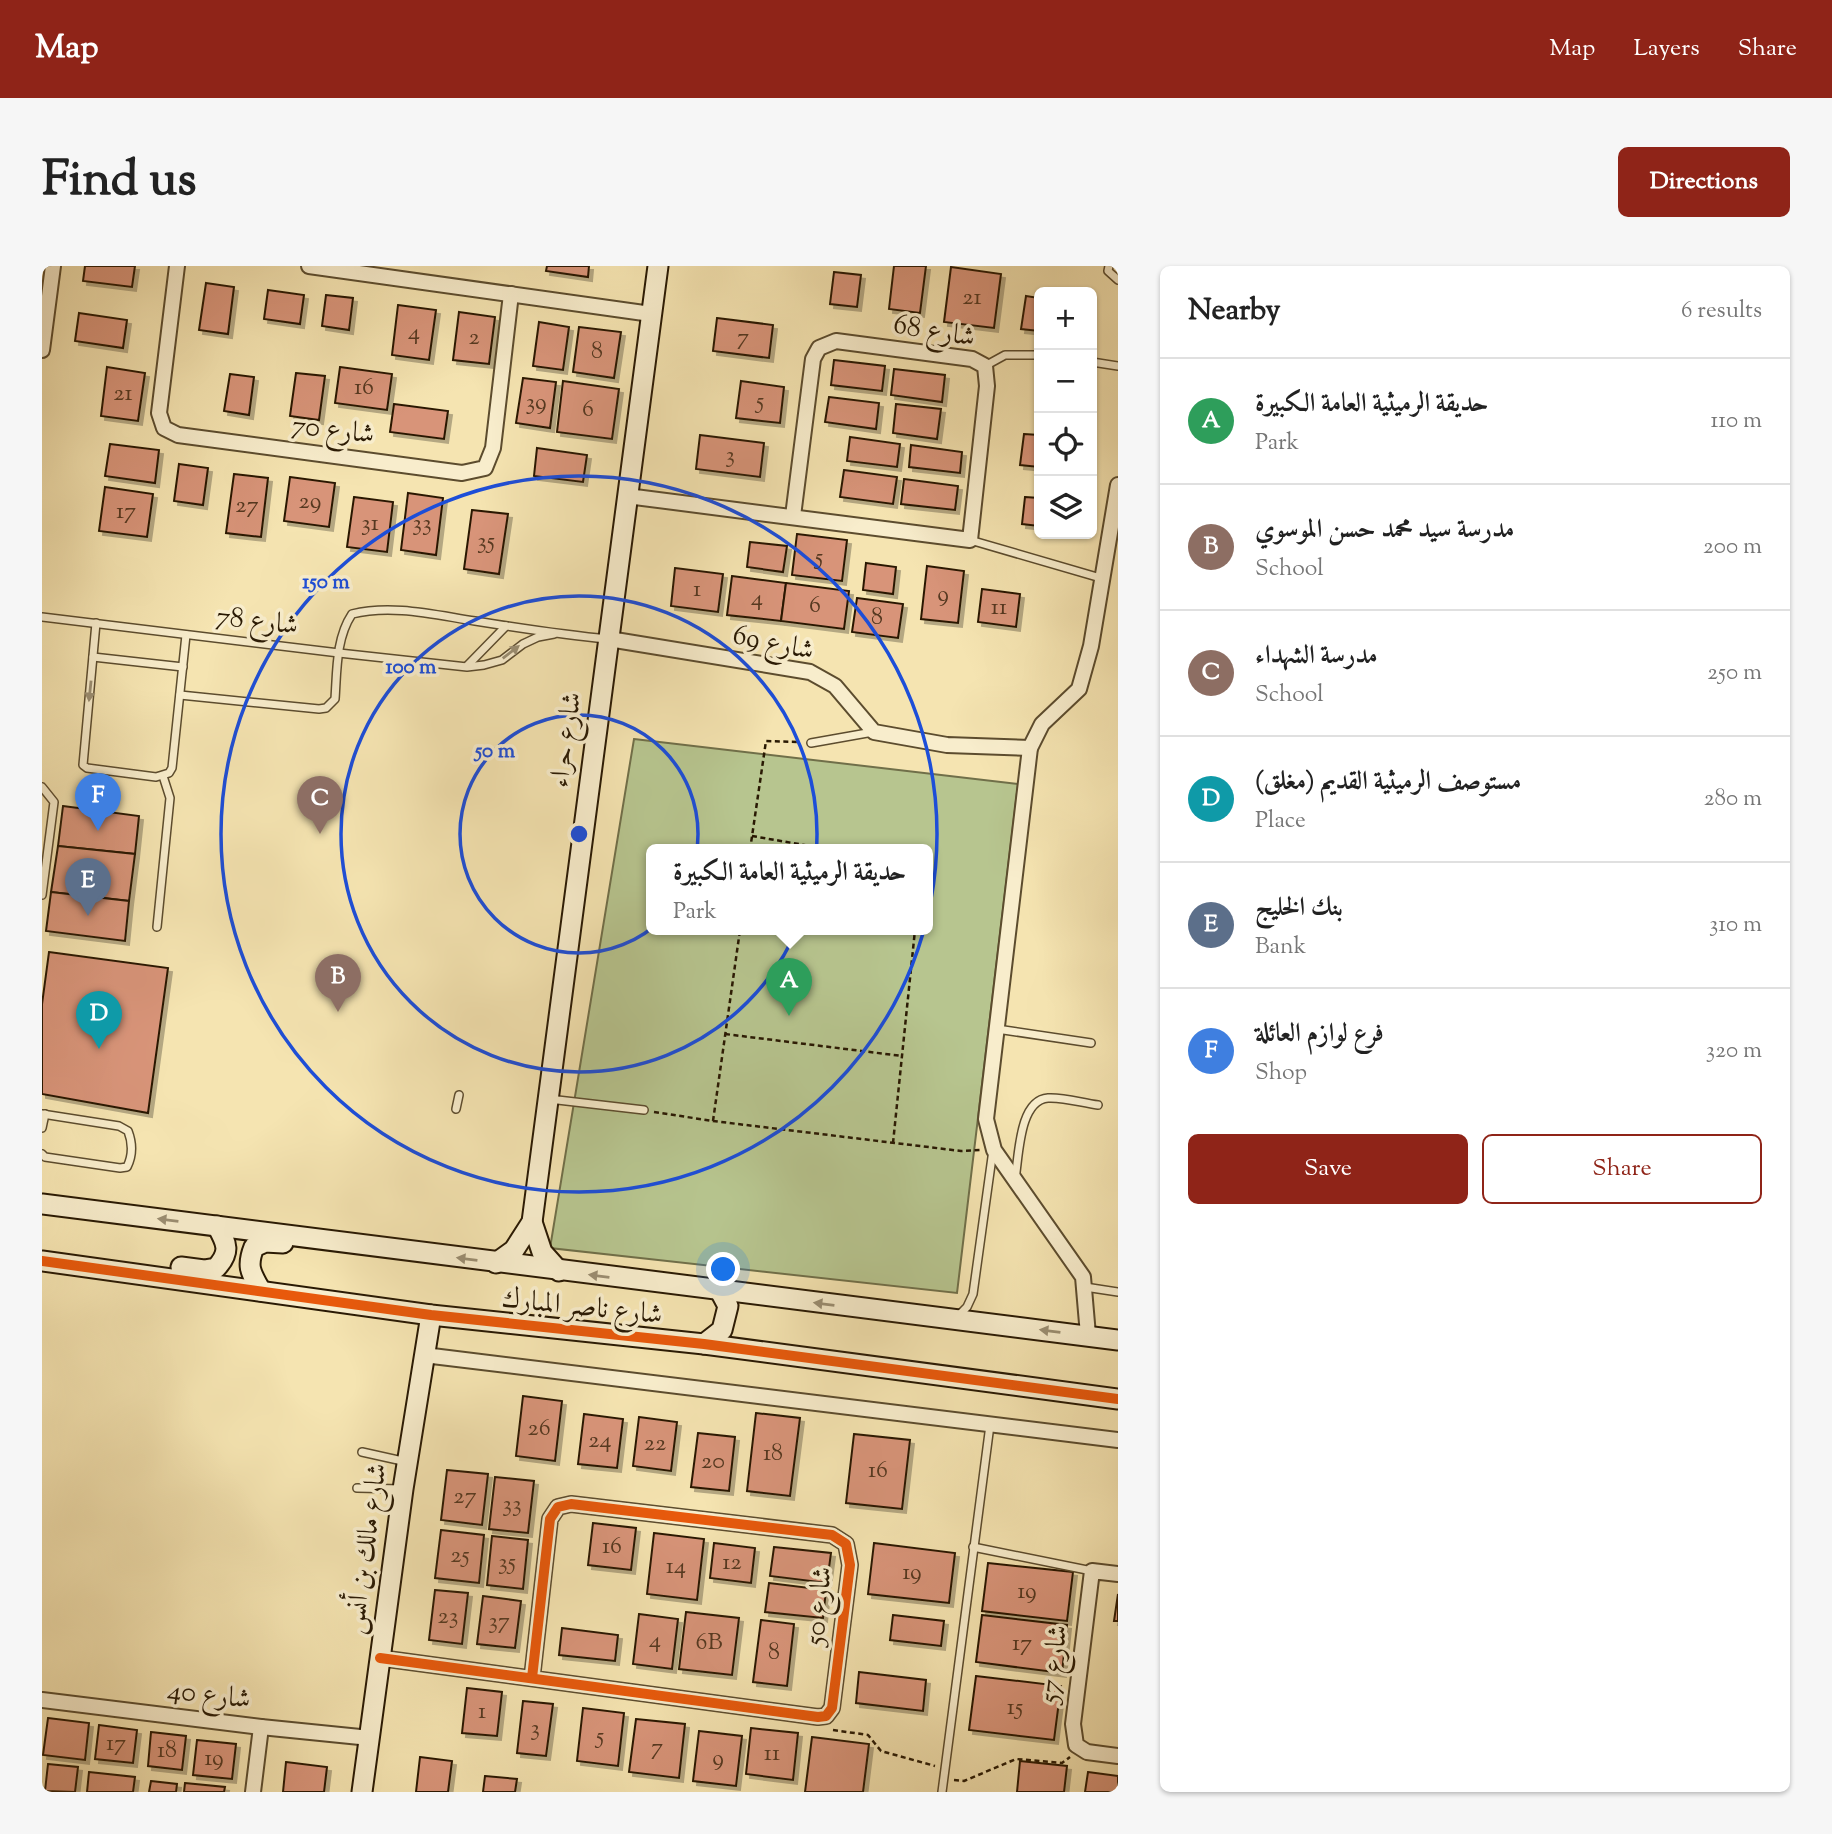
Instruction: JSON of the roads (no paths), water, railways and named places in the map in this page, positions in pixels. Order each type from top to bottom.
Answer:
[{"type":"street","points":[[42,350],[53,266]]},
{"type":"street","name":"شارع 70","points":[[177,266],[159,414],[164,428],[178,435],[461,473],[485,468],[494,448],[511,294]]},
{"type":"street","points":[[309,266],[651,314]]},
{"type":"street","name":"شارع حراء","points":[[559,1271],[542,1252],[532,1222],[658,266]]},
{"type":"street","name":"شارع 68","points":[[793,516],[813,359],[819,348],[836,341],[972,359],[985,366],[987,386],[970,540]]},
{"type":"street","points":[[1088,1335],[1083,1276],[994,1150],[986,1119],[1030,748],[1042,724],[1079,689],[1091,646],[1104,579],[1118,485]]},
{"type":"street","points":[[627,496],[970,540]]},
{"type":"street","name":"شارع 69","points":[[608,639],[810,672],[835,686],[874,732]]},
{"type":"street","points":[[874,732],[947,745],[1030,748]]},
{"type":"street","name":"شارع ناصر المبارك","points":[[42,1204],[1118,1340]]},
{"type":"street","points":[[496,1262],[521,1241],[532,1222]]},
{"type":"street","points":[[98,1268],[130,1260],[204,1270],[216,1268],[225,1258],[226,1244],[218,1226]]},
{"type":"street","points":[[261,1291],[249,1270],[254,1247],[265,1242],[300,1244],[318,1240]]},
{"type":"street","name":"شارع ناصر المبارك","points":[[42,1261],[431,1315],[704,1344],[1118,1399]]},
{"type":"street","points":[[704,1344],[722,1330],[728,1306],[720,1291]]},
{"type":"street","name":"شارع مالك بن أنس","points":[[362,1792],[403,1489],[431,1315]]},
{"type":"street","points":[[425,1355],[990,1422],[1118,1440]]},
{"type":"street","name":"شارع 50","points":[[571,1504],[832,1535],[846,1544],[850,1565],[832,1708],[826,1716],[813,1717],[532,1678],[550,1519],[558,1507],[571,1504]]},
{"type":"street","points":[[1092,1571],[1118,1574]]},
{"type":"street","name":"شارع 57","points":[[1092,1571],[1073,1724],[1076,1745],[1081,1749],[1118,1756]]},
{"type":"street","points":[[380,1658],[532,1678]]},
{"type":"street","name":"شارع 40","points":[[42,1700],[370,1738]]},
{"type":"street","points":[[253,1792],[261,1727]]},
{"type":"lane","points":[[1109,266],[1108,271],[1118,279]]},
{"type":"lane","points":[[985,366],[1005,355],[1034,355]]},
{"type":"lane","points":[[1097,363],[1118,366]]},
{"type":"lane","points":[[970,540],[1104,579]]},
{"type":"lane","name":"شارع 78","points":[[180,695],[326,708],[335,699],[344,626],[352,614],[367,610],[402,610],[554,634],[608,639]]},
{"type":"lane","name":"شارع 78","points":[[42,617],[467,667],[502,660],[523,643],[554,634]]},
{"type":"lane","points":[[96,624],[83,765],[87,768],[156,778],[172,768],[187,635]]},
{"type":"lane","points":[[467,667],[506,626]]},
{"type":"lane","points":[[93,657],[183,667]]},
{"type":"lane","points":[[811,743],[874,732]]},
{"type":"lane","points":[[157,927],[170,798],[163,776]]},
{"type":"lane","points":[[42,787],[54,802],[42,895]]},
{"type":"lane","points":[[42,820],[54,814]]},
{"type":"lane","points":[[997,1029],[1091,1043]]},
{"type":"lane","points":[[456,1109],[458,1094]]},
{"type":"lane","points":[[1015,1179],[1024,1121],[1035,1103],[1049,1098],[1098,1105]]},
{"type":"lane","points":[[548,1099],[643,1110]]},
{"type":"lane","points":[[42,1128],[43,1114],[119,1126],[128,1131],[132,1143],[127,1167],[120,1168],[45,1157],[42,1154]]},
{"type":"lane","points":[[955,1320],[967,1307],[973,1294],[994,1150]]},
{"type":"lane","points":[[1085,1287],[1118,1292]]},
{"type":"lane","points":[[942,1792],[990,1422]]},
{"type":"lane","points":[[362,1452],[407,1462]]},
{"type":"lane","points":[[357,1488],[403,1489]]},
{"type":"lane","points":[[973,1547],[1092,1571]]},
{"type":"place","name":"فرع لوازم العائلة","points":[[98,831]]},
{"type":"place","name":"مدرسة الشهداء","points":[[320,834]]},
{"type":"place","name":"بنك الخليج","points":[[88,916]]},
{"type":"place","name":"مدرسة سيد محمد حسن الموسوي","points":[[338,1012]]},
{"type":"place","name":"حديقة الرميثية العامة الكبيرة","points":[[789,1016]]},
{"type":"place","name":"مستوصف الرميثية القديم (مغلق)","points":[[99,1049]]}]
